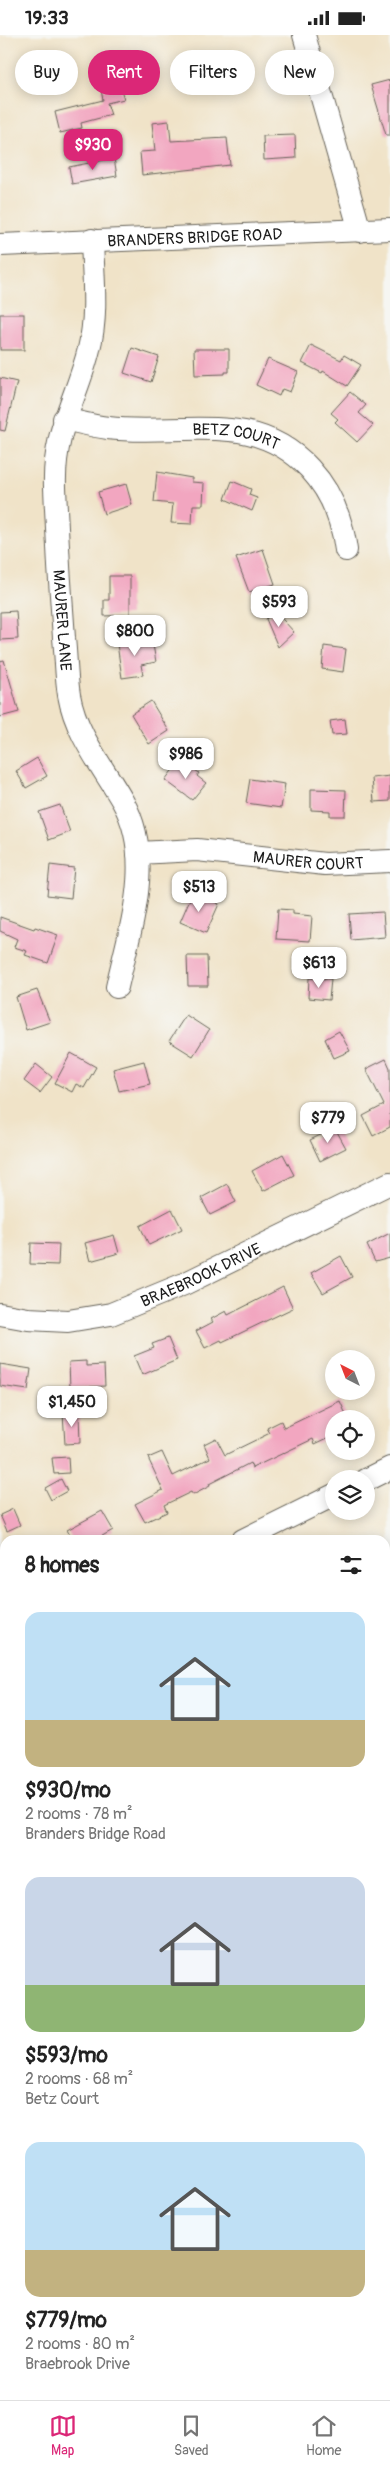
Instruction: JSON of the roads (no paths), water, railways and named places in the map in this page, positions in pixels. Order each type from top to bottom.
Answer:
[{"type":"street","points":[[304,35],[360,231]]},
{"type":"street","name":"BRANDERS BRIDGE ROAD","points":[[0,245],[390,229]]},
{"type":"street","name":"MAURER LANE","points":[[92,241],[94,317],[90,347],[59,437],[55,484],[69,695],[84,736],[125,804],[135,832],[138,853],[139,876],[117,987]]},
{"type":"street","name":"BETZ COURT","points":[[64,419],[108,428],[230,430],[270,441],[290,452],[308,467],[326,488],[337,509],[344,532],[346,550]]},
{"type":"street","name":"MAURER COURT","points":[[138,853],[197,850],[325,865],[390,861]]},
{"type":"street","name":"BRAEBROOK DRIVE","points":[[0,1314],[28,1319],[68,1321],[111,1314],[184,1285],[390,1183]]},
{"type":"street","points":[[375,1475],[390,1468]]},
{"type":"street","points":[[252,1535],[325,1499]]}]
